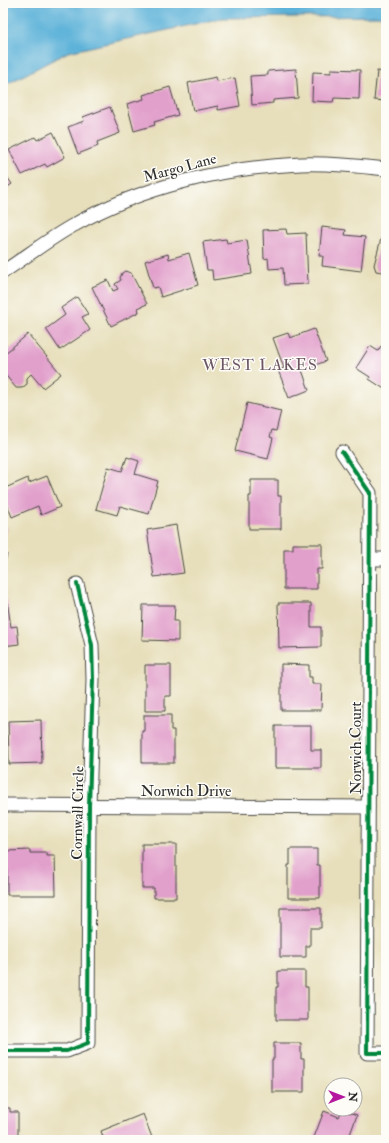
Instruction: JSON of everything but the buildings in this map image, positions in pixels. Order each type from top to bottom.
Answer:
[{"type":"street","name":"Margo Lane","points":[[3,272],[73,225],[115,205],[148,192],[173,185],[217,174],[260,167],[301,164],[348,165],[386,169]]},
{"type":"street","name":"Norwich Court","points":[[342,452],[370,493],[366,1053],[386,1053]]},
{"type":"street","points":[[370,559],[386,559]]},
{"type":"street","name":"Cornwall Circle","points":[[3,1051],[67,1051],[88,1043],[89,806],[93,679],[92,645],[77,584]]},
{"type":"street","name":"Norwich Drive","points":[[3,805],[368,808]]},
{"type":"water","points":[[3,3],[386,3],[386,16],[222,18],[68,52],[3,86]]},
{"type":"cycle path","points":[[342,452],[370,493],[367,1053],[386,1053]]},
{"type":"cycle path","points":[[3,1051],[67,1051],[88,1043],[89,806],[93,679],[92,645],[77,584]]},
{"type":"district","name":"WEST LAKES","points":[[260,365]]}]
